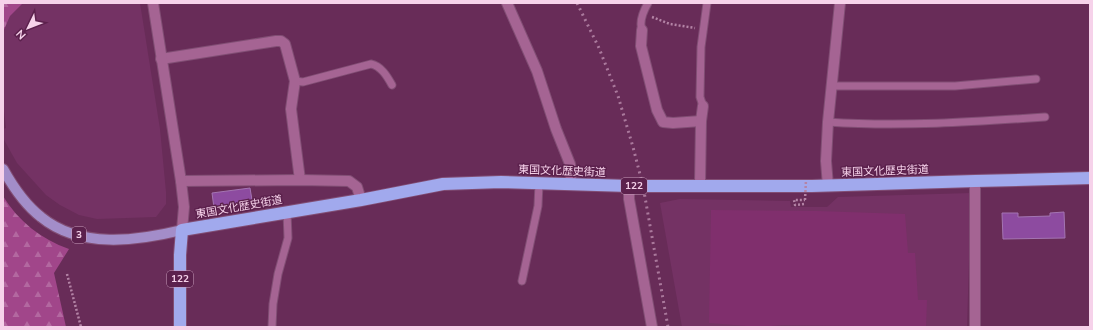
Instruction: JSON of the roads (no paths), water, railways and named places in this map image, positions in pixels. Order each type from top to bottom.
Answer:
[{"type":"highway","name":"東国文化歴史街道","points":[[182,230],[361,200],[442,184],[486,182],[629,186],[828,186],[1090,178]]},
{"type":"highway","name":"122","points":[[180,327],[180,255],[182,230]]},
{"type":"main road","name":"3","points":[[3,169],[20,196],[30,207],[53,225],[65,230],[97,239],[116,240],[161,235],[182,230]]},
{"type":"street","points":[[153,3],[181,181],[184,208],[182,230]]},
{"type":"street","points":[[507,3],[537,71],[556,129],[570,164],[571,185]]},
{"type":"street","points":[[828,186],[826,161],[828,122],[840,3]]},
{"type":"street","points":[[642,30],[641,46],[658,110],[664,122],[673,123],[701,121]]},
{"type":"street","points":[[161,59],[276,41],[281,41],[285,44],[295,80],[292,109],[300,180]]},
{"type":"street","points":[[700,185],[701,121],[703,106]]},
{"type":"street","points":[[181,181],[349,181],[357,187],[361,200]]},
{"type":"street","points":[[975,327],[976,181]]},
{"type":"street","points":[[629,186],[652,327]]},
{"type":"lane","points":[[642,30],[640,26],[648,3]]},
{"type":"lane","points":[[703,106],[700,97],[701,47],[707,3]]},
{"type":"lane","points":[[295,80],[303,82],[371,64],[377,65],[388,77],[392,85]]},
{"type":"lane","points":[[832,86],[955,86],[1036,79]]},
{"type":"lane","points":[[828,122],[855,124],[973,122],[1045,117]]},
{"type":"lane","points":[[522,281],[538,206],[539,183]]},
{"type":"lane","points":[[272,327],[272,304],[278,274],[288,238],[287,212]]},
{"type":"railway","points":[[577,3],[599,48],[618,96],[633,147],[643,186],[668,327]]}]
